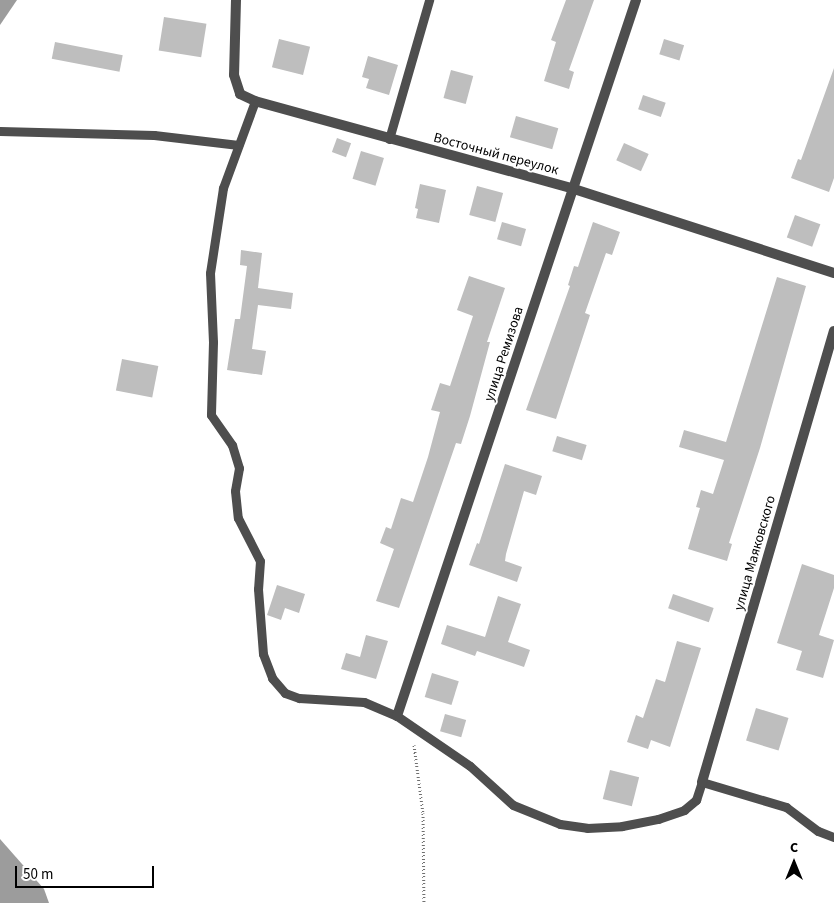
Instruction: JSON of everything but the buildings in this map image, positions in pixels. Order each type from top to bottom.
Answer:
[{"type":"street","name":"Восточный переулок","points":[[236,0],[234,75],[240,94],[255,101],[574,189],[834,273]]},
{"type":"street","name":"улица Ремизова","points":[[397,716],[636,0]]},
{"type":"street","name":"улица Маяковского","points":[[702,782],[834,331]]},
{"type":"lane","points":[[389,139],[429,0]]},
{"type":"lane","points":[[255,101],[224,188],[210,273],[214,342],[211,415],[232,445],[239,468],[235,491],[238,518],[260,561],[258,589],[263,654],[272,678],[285,693],[299,698],[364,702],[397,716],[470,766],[513,805],[560,824],[604,827],[658,819],[684,810],[696,800],[702,782],[786,807],[818,831],[834,837]]},
{"type":"lane","points":[[0,131],[154,135],[238,145]]},
{"type":"path","points":[[412,741],[417,749],[423,812],[424,903]]},
{"type":"shaded area","points":[[0,0],[17,0],[0,25]]},
{"type":"shaded area","points":[[0,839],[44,889],[49,903],[0,903]]}]
